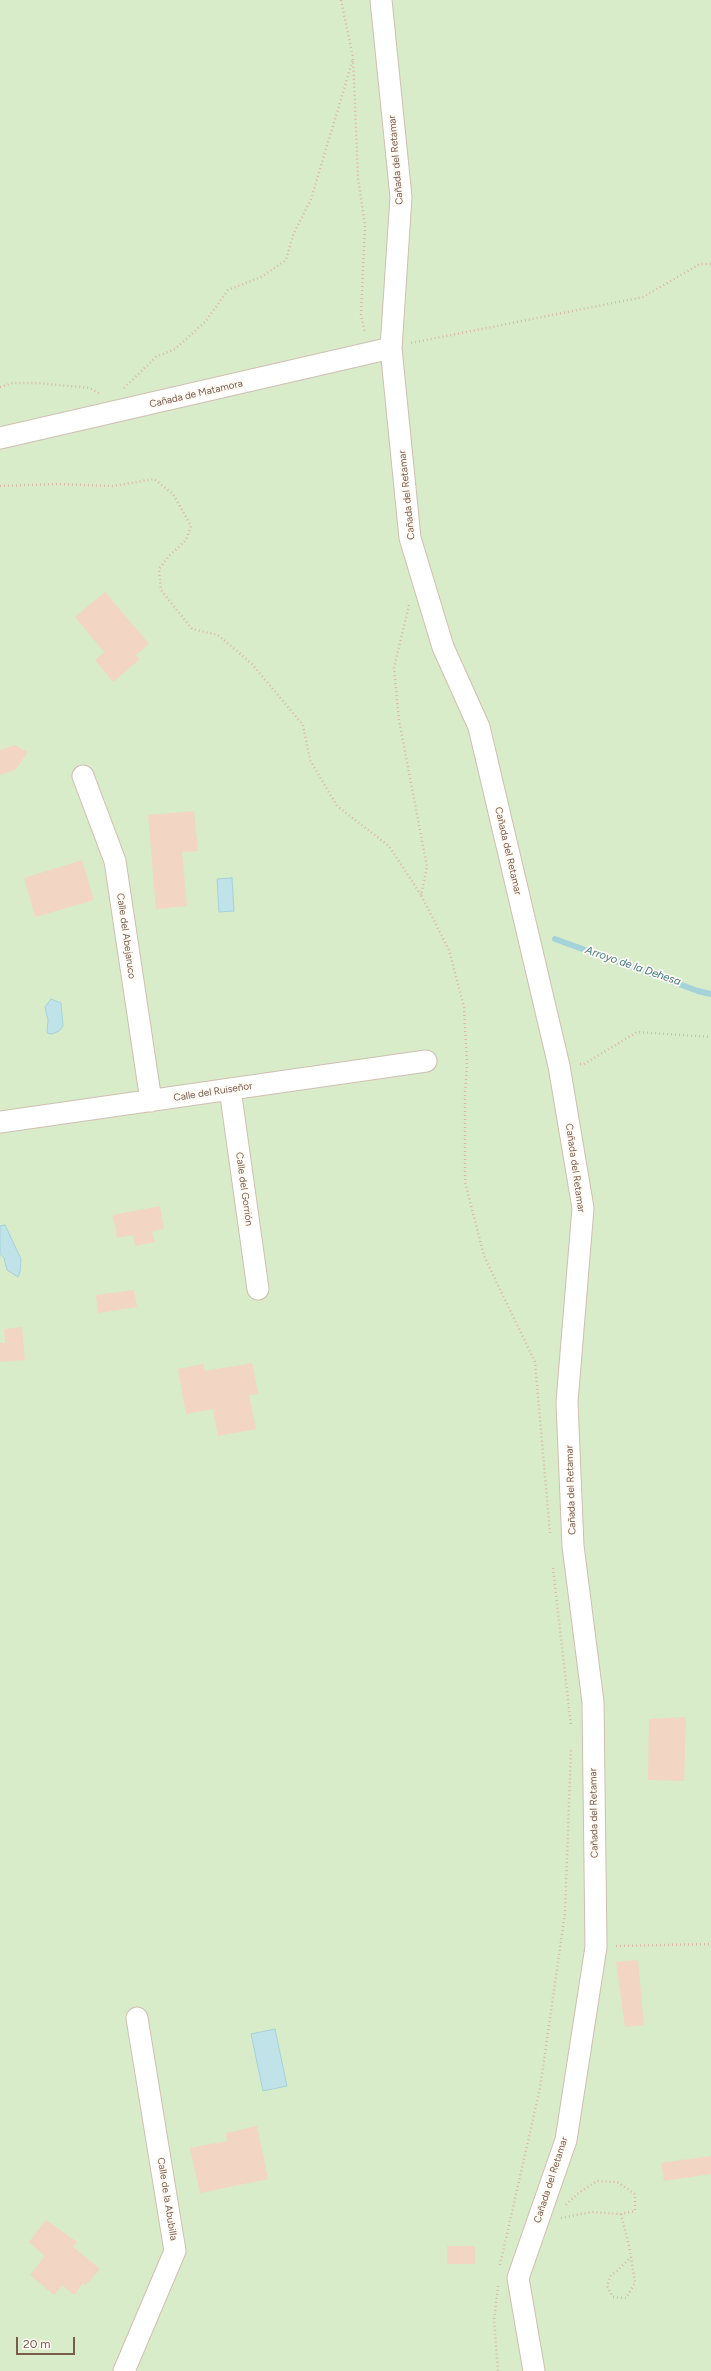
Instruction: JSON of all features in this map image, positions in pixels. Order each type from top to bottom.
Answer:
[{"type":"street","name":"Cañada del Retamar","points":[[381,0],[401,197],[391,348],[410,538],[442,647],[479,727],[559,1066],[582,1208],[567,1402],[573,1546],[593,1702],[596,1947],[566,2140],[542,2222],[518,2278],[534,2371]]},
{"type":"street","name":"Cañada de Matamora","points":[[0,438],[391,348]]},
{"type":"street","name":"Calle del Abejaruco","points":[[83,776],[115,861],[151,1102]]},
{"type":"street","name":"Calle del Ruiseñor","points":[[0,1122],[151,1102],[230,1089],[426,1061]]},
{"type":"street","name":"Calle del Gorrión","points":[[230,1089],[258,1289]]},
{"type":"street","name":"Calle de la Abubilla","points":[[124,2371],[175,2251],[137,2018]]},
{"type":"path","points":[[341,0],[353,57],[358,178],[366,224],[362,315],[368,354]]},
{"type":"path","points":[[120,391],[156,357],[175,349],[205,322],[228,290],[261,277],[286,260],[293,235],[312,199],[353,57]]},
{"type":"path","points":[[391,348],[643,297],[700,264],[711,264]]},
{"type":"path","points":[[0,387],[13,384],[37,383],[90,388],[106,398]]},
{"type":"path","points":[[0,486],[57,484],[113,486],[154,479],[173,494],[192,526],[186,540],[159,569],[162,590],[192,629],[218,635],[252,664],[303,725],[310,760],[337,806],[389,846],[421,895],[450,950],[464,1007],[467,1065],[465,1093],[465,1182],[484,1256],[535,1362],[551,1541]]},
{"type":"path","points":[[410,598],[394,668],[399,720],[427,867],[421,895]]},
{"type":"path","points":[[559,1066],[584,1064],[636,1032],[711,1037]]},
{"type":"path","points":[[553,1564],[572,1732]]},
{"type":"path","points":[[499,2270],[501,2255],[540,2088],[565,1913],[571,1748]]},
{"type":"path","points":[[596,1947],[711,1944]]},
{"type":"path","points":[[597,2181],[617,2182],[635,2194],[635,2211],[621,2214],[592,2212],[542,2222],[597,2181]]},
{"type":"path","points":[[621,2214],[631,2257],[635,2283],[626,2298],[613,2297],[607,2286],[611,2275],[617,2272],[631,2257]]},
{"type":"path","points":[[498,2284],[494,2320],[498,2371]]},
{"type":"green space","points":[[0,0],[711,0],[711,2371],[0,2371]]},
{"type":"water","points":[[232,878],[234,911],[219,912],[217,879]]},
{"type":"water","points":[[51,999],[61,1003],[63,1026],[59,1031],[52,1034],[47,1033],[48,1020],[45,1007]]},
{"type":"water","points":[[5,1225],[21,1259],[18,1277],[7,1270],[4,1258],[0,1254],[0,1226]]},
{"type":"water","points":[[275,2029],[287,2086],[263,2091],[251,2034]]},
{"type":"building","points":[[105,592],[149,644],[136,655],[140,659],[113,682],[95,660],[104,652],[75,617]]},
{"type":"building","points":[[15,745],[28,752],[15,770],[0,775],[0,750]]},
{"type":"building","points":[[194,811],[198,851],[182,852],[187,906],[156,909],[148,815]]},
{"type":"building","points":[[82,860],[94,900],[35,917],[24,878]]},
{"type":"building","points":[[160,1206],[164,1229],[152,1231],[155,1242],[135,1246],[133,1235],[117,1238],[113,1215]]},
{"type":"building","points":[[134,1290],[137,1307],[98,1313],[96,1295]]},
{"type":"building","points":[[22,1327],[25,1360],[0,1362],[0,1343],[5,1343],[4,1329]]},
{"type":"building","points":[[252,1363],[258,1394],[249,1395],[256,1429],[218,1436],[213,1409],[186,1414],[178,1369],[203,1364],[205,1371]]},
{"type":"building","points":[[686,1717],[684,1781],[648,1780],[649,1719]]},
{"type":"building","points":[[638,1960],[644,2025],[625,2027],[616,1962]]},
{"type":"building","points":[[257,2126],[268,2179],[200,2193],[190,2148],[227,2141],[226,2133]]},
{"type":"building","points":[[711,2156],[711,2174],[664,2181],[661,2163]]},
{"type":"building","points":[[46,2220],[77,2242],[73,2247],[100,2269],[86,2285],[83,2283],[74,2295],[62,2285],[54,2295],[30,2275],[45,2256],[29,2242]]},
{"type":"building","points":[[447,2246],[475,2246],[475,2264],[447,2264]]},
{"type":"waterway","name":"Arroyo de la Dehesa","points":[[555,939],[698,991],[711,994]]}]
